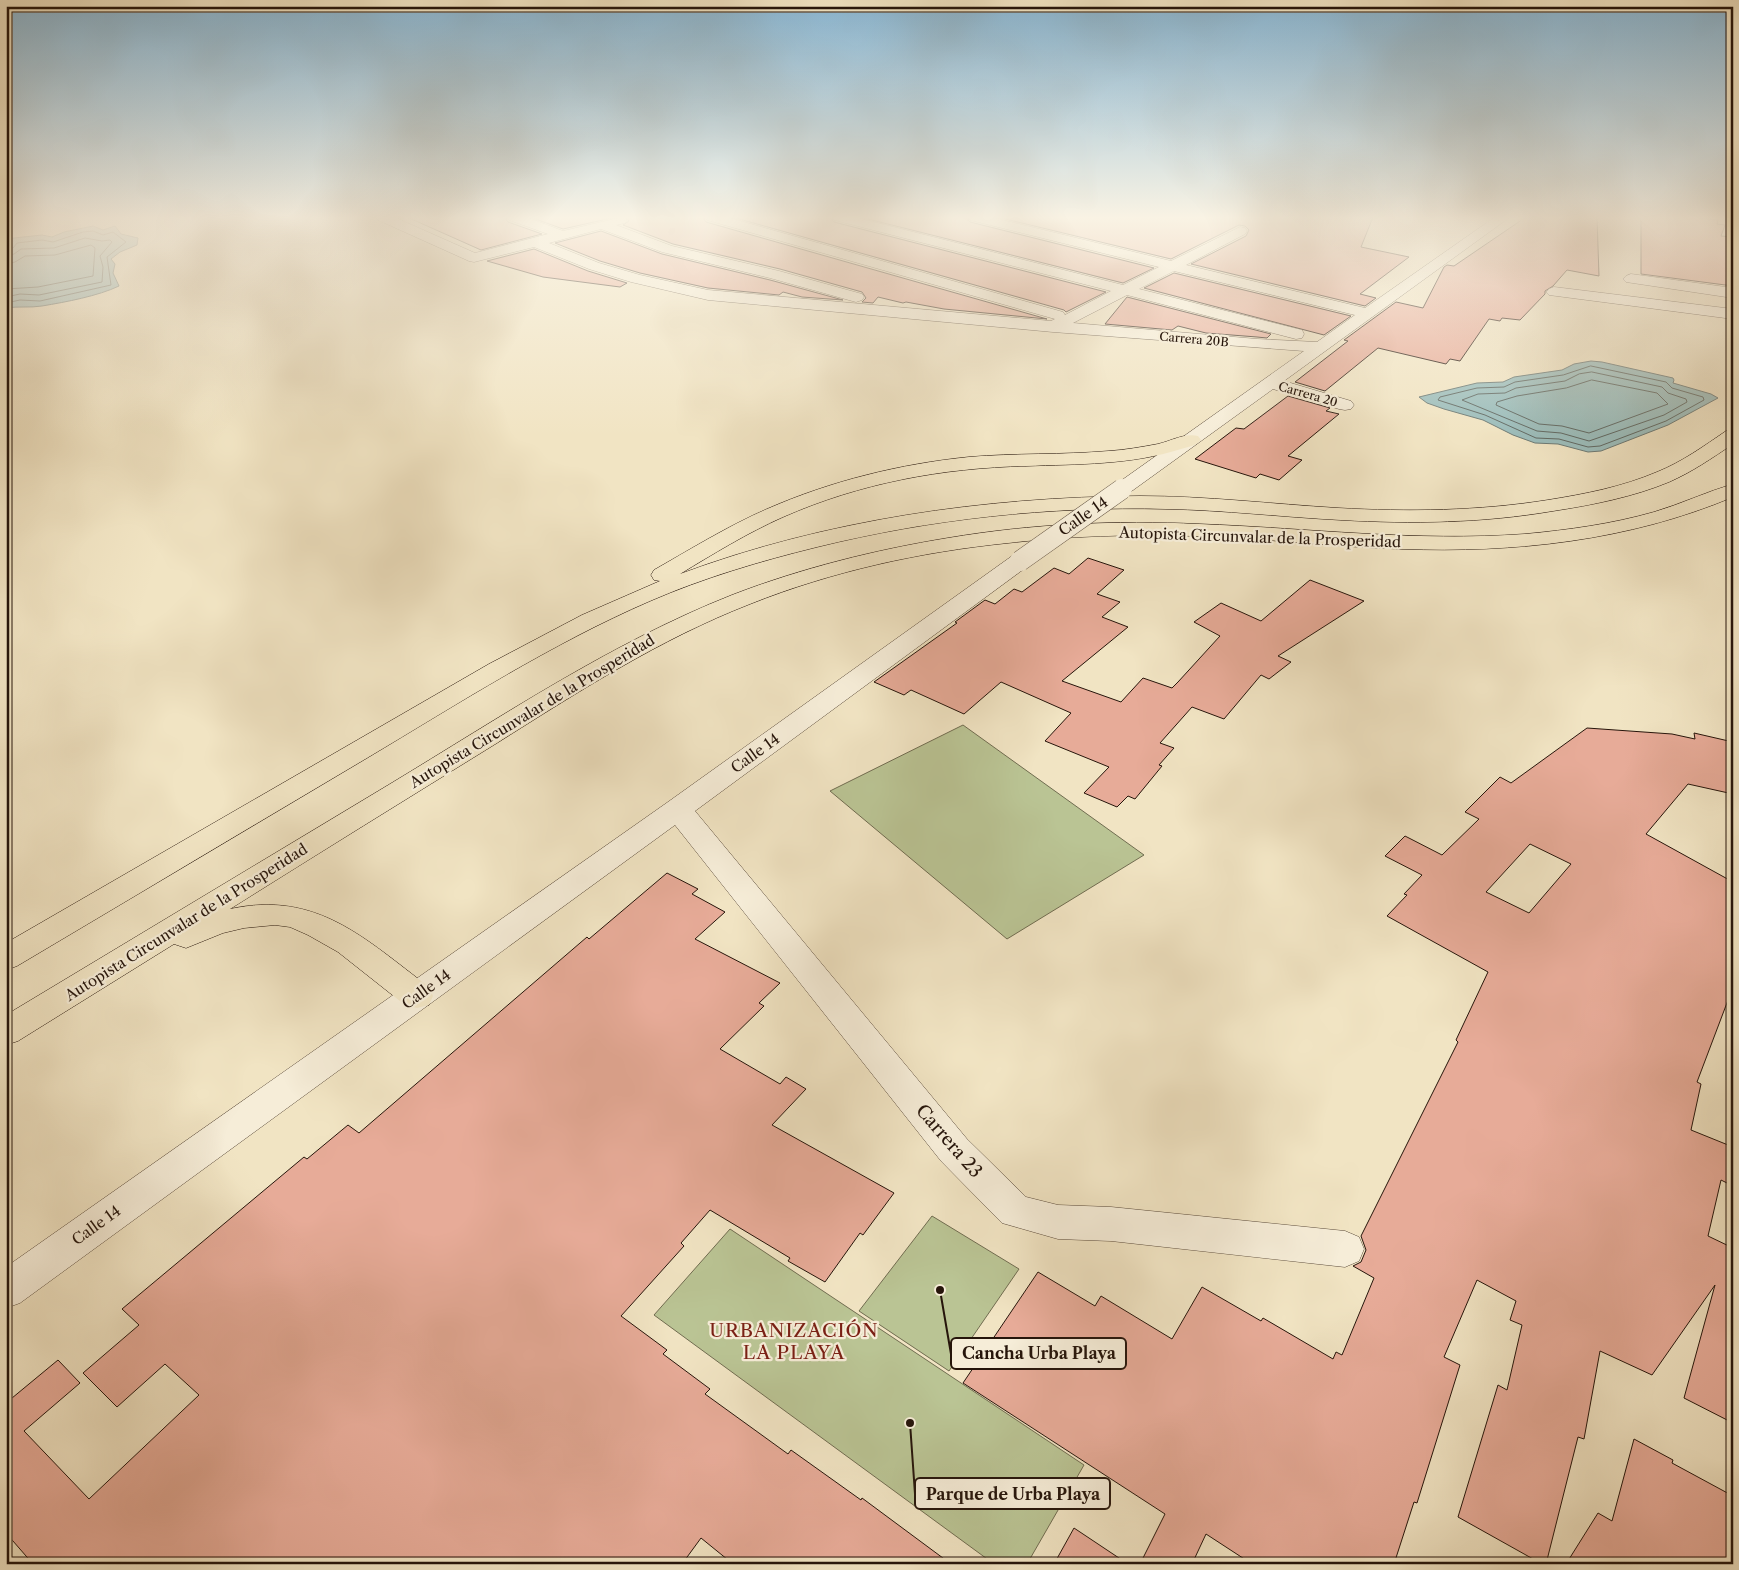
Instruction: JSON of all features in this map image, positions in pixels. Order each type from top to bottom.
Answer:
[{"type":"highway","name":"Autopista Circunvalar de la Prosperidad","points":[[6,958],[498,669],[572,628],[648,594],[724,566],[801,544],[878,526],[957,514],[1036,506],[1116,503],[1198,504],[1337,514],[1400,516],[1458,516],[1525,510],[1584,500],[1634,487],[1677,470],[1733,436]]},
{"type":"highway","points":[[498,669],[749,526],[801,502],[864,482],[917,470],[1011,459],[1131,456],[1166,450],[1191,440]]},
{"type":"highway","name":"Autopista Circunvalar de la Prosperidad","points":[[8,1031],[588,675],[665,632],[744,598],[826,572],[918,550],[993,538],[1079,531],[1166,529],[1403,543],[1474,543],[1556,536],[1626,526],[1700,505],[1733,490]]},
{"type":"highway","points":[[8,1031],[120,974],[200,929],[241,917],[266,915],[302,919],[335,934],[417,996]]},
{"type":"street","name":"Carrera 20B","points":[[683,290],[728,297],[1257,344],[1326,345]]},
{"type":"street","points":[[728,297],[741,290]]},
{"type":"street","points":[[830,290],[904,312],[945,290]]},
{"type":"street","points":[[974,290],[1068,318]]},
{"type":"street","points":[[1272,290],[1368,314]]},
{"type":"street","name":"Calle 14","points":[[6,1290],[678,809],[1020,561],[1401,290]]},
{"type":"street","points":[[1713,290],[1733,293]]},
{"type":"street","points":[[1053,326],[1125,291],[1326,345]]},
{"type":"street","points":[[1554,292],[1733,314]]},
{"type":"street","name":"Carrera 20","points":[[1271,383],[1345,404]]},
{"type":"street","name":"Carrera 23","points":[[678,809],[954,1150],[1015,1210],[1058,1222],[1111,1224],[1345,1249]]},
{"type":"green space","points":[[963,725],[1144,855],[1007,939],[830,791]]},
{"type":"green space","points":[[932,1216],[1019,1269],[949,1371],[859,1311]]},
{"type":"green space","points":[[730,1229],[1084,1465],[1027,1564],[994,1564],[654,1315]]},
{"type":"water","points":[[6,290],[110,290],[38,307],[6,308]]},
{"type":"water","points":[[1591,361],[1673,378],[1673,383],[1711,394],[1718,398],[1668,425],[1601,451],[1588,452],[1558,444],[1535,443],[1513,435],[1483,420],[1427,403],[1419,397],[1477,383],[1503,382],[1514,377],[1562,370],[1574,364]]},
{"type":"building","points":[[731,290],[807,290],[843,300],[802,297],[783,292],[779,295]]},
{"type":"building","points":[[856,290],[946,290],[1047,319],[944,309],[878,297],[873,303],[862,302],[866,298],[862,292]]},
{"type":"building","points":[[994,290],[1099,290],[1106,292],[1066,312]]},
{"type":"building","points":[[1153,290],[1245,290],[1351,316],[1324,335]]},
{"type":"building","points":[[1300,290],[1365,290],[1360,294],[1376,298],[1365,306]]},
{"type":"building","points":[[1432,290],[1546,290],[1545,294],[1520,320],[1502,318],[1500,321],[1489,319],[1460,361],[1450,359],[1446,364],[1378,348],[1325,391],[1295,382],[1348,341],[1344,340],[1396,302],[1423,308]]},
{"type":"building","points":[[1127,297],[1271,334],[1267,338],[1206,333],[1178,326],[1172,330],[1105,324]]},
{"type":"building","points":[[1288,396],[1330,408],[1326,411],[1339,414],[1288,456],[1302,460],[1279,480],[1260,474],[1256,478],[1195,459],[1236,428],[1244,429]]},
{"type":"building","points":[[1088,558],[1124,570],[1097,594],[1120,602],[1102,617],[1128,627],[1062,681],[1121,702],[1143,678],[1172,688],[1220,636],[1194,622],[1221,603],[1261,621],[1310,580],[1364,601],[1278,656],[1291,662],[1269,679],[1261,675],[1224,719],[1192,707],[1160,743],[1174,748],[1159,765],[1162,766],[1135,799],[1128,796],[1117,807],[1084,793],[1109,767],[1045,741],[1071,713],[1001,682],[964,714],[911,690],[904,695],[874,682],[957,623],[955,622],[985,600],[995,604],[1014,589],[1022,592],[1054,568],[1069,574]]},
{"type":"building","points":[[1587,728],[1672,734],[1695,739],[1694,733],[1733,742],[1733,794],[1688,784],[1646,834],[1733,882],[1733,987],[1697,1082],[1701,1084],[1691,1130],[1733,1147],[1733,1186],[1721,1180],[1708,1236],[1733,1248],[1733,1423],[1684,1398],[1715,1285],[1652,1375],[1600,1351],[1584,1439],[1578,1437],[1546,1564],[1542,1564],[1458,1517],[1498,1385],[1507,1390],[1522,1325],[1510,1320],[1516,1301],[1477,1280],[1444,1357],[1460,1365],[1417,1503],[1414,1502],[1394,1564],[1252,1564],[1206,1534],[1192,1564],[1140,1564],[1165,1514],[963,1383],[1038,1272],[1095,1306],[1101,1296],[1172,1339],[1202,1287],[1261,1321],[1263,1318],[1333,1359],[1336,1352],[1342,1355],[1374,1278],[1353,1266],[1361,1262],[1366,1250],[1361,1236],[1458,1042],[1456,1040],[1488,972],[1387,916],[1407,895],[1404,894],[1422,875],[1385,856],[1405,836],[1442,855],[1479,819],[1465,812],[1500,777],[1511,783]],"holes":[[[1530,844],[1571,864],[1529,913],[1486,892]]]},
{"type":"building","points":[[667,873],[698,889],[692,894],[725,912],[695,939],[780,983],[759,1003],[764,1006],[720,1049],[780,1084],[786,1077],[806,1089],[772,1125],[894,1193],[863,1235],[860,1233],[825,1282],[788,1261],[790,1258],[710,1210],[681,1243],[684,1246],[621,1316],[667,1350],[663,1354],[710,1389],[705,1394],[788,1454],[791,1450],[861,1500],[862,1498],[951,1564],[733,1564],[701,1538],[682,1564],[33,1564],[6,1533],[6,1403],[58,1360],[80,1383],[24,1431],[89,1499],[199,1395],[165,1364],[117,1407],[83,1373],[139,1325],[122,1309],[304,1157],[307,1159],[348,1125],[359,1133],[587,937],[589,939]]},
{"type":"building","points":[[1634,1439],[1673,1460],[1672,1463],[1733,1496],[1733,1564],[1566,1564],[1598,1513],[1612,1521]]},
{"type":"building","points":[[1074,1528],[1128,1564],[1054,1564]]},
{"type":"place","name":"Cancha Urba Playa","points":[[940,1290]]},
{"type":"place","name":"Parque de Urba Playa","points":[[910,1423]]},
{"type":"district","name":"URBANIZACIÓN LA PLAYA","points":[[794,1341]]}]
